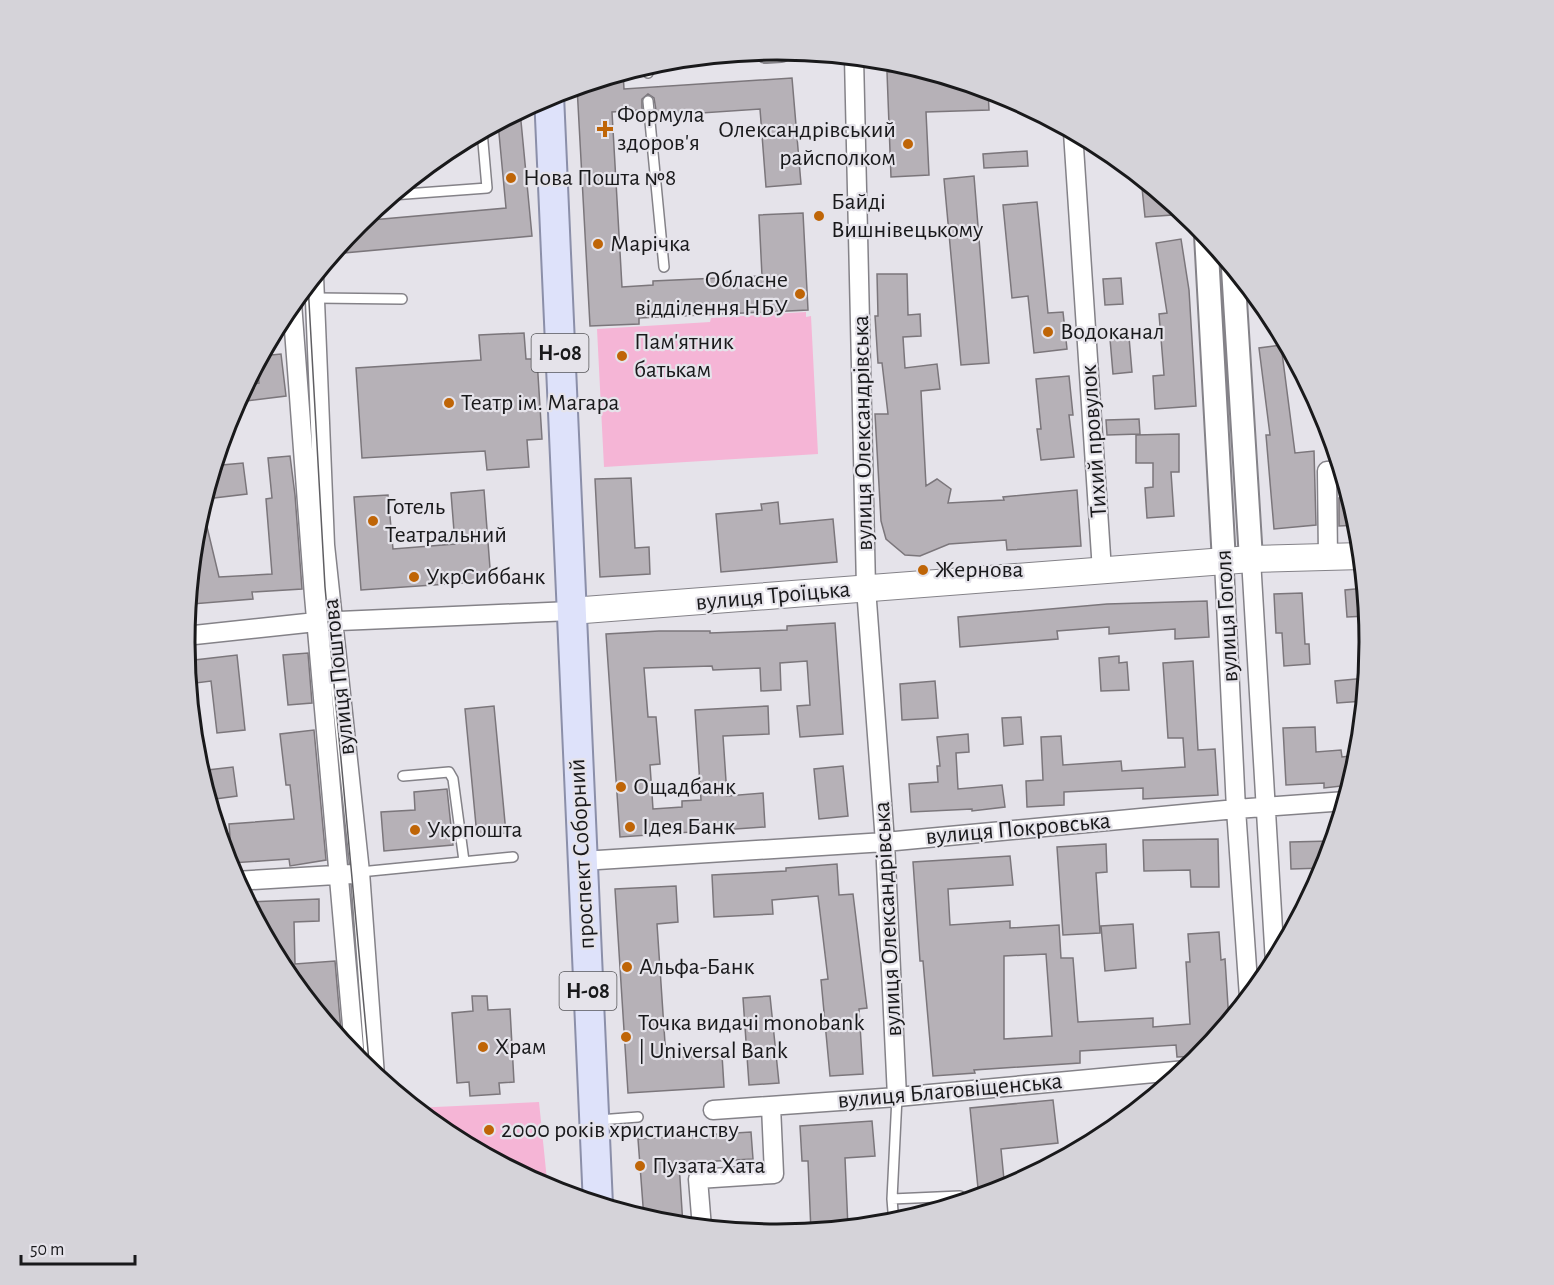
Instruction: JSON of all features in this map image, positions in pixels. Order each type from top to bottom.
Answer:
[{"type":"main road","name":"проспект Соборний","points":[[549,106],[597,1196]]},
{"type":"main road","name":"проспект Соборний","points":[[531,115],[571,611]]},
{"type":"main road","name":"вулиця Троїцька","points":[[571,611],[1251,559],[1353,557]]},
{"type":"street","name":"вулиця Олександрівська","points":[[854,65],[866,588],[885,842],[897,1097]]},
{"type":"street","name":"Тихий провулок","points":[[1074,141],[1102,571]]},
{"type":"street","name":"вулиця Гоголя","points":[[1207,249],[1236,809],[1249,983]]},
{"type":"street","name":"вулиця Гоголя","points":[[1234,282],[1274,945]]},
{"type":"street","name":"вулиця Поштова","points":[[315,288],[325,545],[325,622],[339,875],[354,1042]]},
{"type":"street","name":"вулиця Поштова","points":[[294,318],[325,622],[360,872],[374,1062]]},
{"type":"street","points":[[1328,558],[1328,471],[1334,471]]},
{"type":"street","name":"вулиця Троїцька","points":[[195,635],[325,622],[571,611]]},
{"type":"street","name":"вулиця Покровська","points":[[582,861],[885,842],[1266,806],[1337,802]]},
{"type":"street","points":[[246,880],[360,872]]},
{"type":"street","name":"вулиця Благовіщенська","points":[[713,1110],[897,1097],[1170,1071]]},
{"type":"street","points":[[701,1220],[698,1179],[774,1174],[771,1106]]},
{"type":"lane","points":[[648,101],[664,267]]},
{"type":"lane","points":[[406,194],[487,188],[483,140]]},
{"type":"lane","points":[[316,298],[402,299]]},
{"type":"lane","points":[[403,776],[449,772],[453,779],[464,861]]},
{"type":"lane","points":[[360,872],[513,857]]},
{"type":"lane","points":[[893,1213],[897,1097]]},
{"type":"lane","points":[[593,1120],[638,1117]]},
{"type":"lane","points":[[892,1199],[957,1196]]},
{"type":"shaded area","points":[[806,312],[806,317],[811,316],[818,454],[604,467],[597,329],[710,322],[711,318]]},
{"type":"shaded area","points":[[539,1102],[547,1178],[486,1147],[425,1107]]},
{"type":"building","name":"Олександрівський райсполком","points":[[887,72],[928,80],[988,100],[989,110],[926,112],[929,175],[891,177]]},
{"type":"building","points":[[792,78],[801,184],[766,187],[760,109],[657,116],[654,98],[648,94],[642,99],[642,110],[612,112],[622,287],[653,285],[653,281],[762,276],[759,215],[803,213],[808,310],[639,318],[639,324],[590,326],[578,96],[624,81],[624,89]]},
{"type":"building","points":[[521,119],[532,236],[344,253],[377,219],[506,208],[499,131]]},
{"type":"building","points":[[1027,151],[1028,166],[984,168],[983,154]]},
{"type":"building","points":[[974,176],[989,363],[961,365],[944,179]]},
{"type":"building","points":[[1142,189],[1172,215],[1145,217]]},
{"type":"building","points":[[1037,202],[1048,313],[1063,312],[1067,349],[1034,353],[1028,296],[1012,298],[1003,205]]},
{"type":"building","points":[[1181,239],[1189,290],[1196,406],[1155,409],[1153,376],[1164,375],[1159,314],[1167,313],[1156,243]]},
{"type":"building","points":[[877,274],[907,274],[908,315],[920,314],[921,336],[903,337],[905,368],[937,364],[940,389],[921,391],[926,486],[937,479],[951,489],[948,503],[1004,500],[1003,497],[1077,490],[1081,546],[1007,550],[1006,540],[949,544],[920,556],[905,555],[886,539],[881,521],[875,414],[888,414],[882,363],[878,363],[875,316],[878,316]]},
{"type":"building","points":[[1121,278],[1123,304],[1105,305],[1103,279]]},
{"type":"building","name":"Театр ім. Магара","points":[[524,333],[526,359],[537,359],[542,439],[527,440],[529,467],[487,470],[485,451],[362,458],[356,368],[481,360],[479,335]]},
{"type":"building","points":[[1129,337],[1132,372],[1113,374],[1110,339]]},
{"type":"building","points":[[1278,345],[1281,351],[1295,453],[1314,451],[1316,525],[1274,529],[1266,435],[1270,435],[1259,348]]},
{"type":"building","points":[[281,354],[286,396],[248,401],[256,383],[259,383],[259,378],[271,355]]},
{"type":"building","points":[[1069,376],[1073,415],[1069,415],[1074,457],[1041,460],[1037,429],[1041,429],[1036,379]]},
{"type":"building","points":[[1139,419],[1140,434],[1107,435],[1106,420]]},
{"type":"building","points":[[1179,434],[1179,472],[1171,472],[1174,516],[1147,518],[1145,488],[1153,487],[1153,463],[1136,463],[1136,435]]},
{"type":"building","points":[[290,456],[302,589],[252,592],[253,599],[196,604],[199,566],[207,526],[219,577],[272,574],[266,499],[272,498],[268,458]]},
{"type":"building","points":[[243,463],[247,494],[213,499],[222,465]]},
{"type":"building","points":[[631,478],[635,548],[649,547],[650,574],[600,577],[595,479]]},
{"type":"building","name":"Готель Театральний","points":[[484,490],[491,581],[361,590],[354,497],[388,495],[393,549],[455,544],[451,493]]},
{"type":"building","points":[[1339,498],[1341,498],[1347,526],[1339,526]]},
{"type":"building","points":[[778,502],[780,524],[833,519],[837,562],[721,572],[716,514],[762,510],[761,504]]},
{"type":"building","points":[[1357,589],[1359,616],[1347,617],[1345,590]]},
{"type":"building","points":[[1302,593],[1305,644],[1309,644],[1310,664],[1284,666],[1282,633],[1276,633],[1274,594]]},
{"type":"building","points":[[1207,601],[1209,637],[1175,639],[1175,629],[1109,634],[1109,627],[1057,631],[1058,639],[960,647],[958,617],[1107,604]]},
{"type":"building","points":[[835,623],[843,734],[800,737],[797,706],[810,705],[807,661],[780,663],[781,690],[761,691],[760,668],[713,670],[712,666],[644,668],[648,717],[656,717],[660,764],[650,765],[653,809],[682,807],[682,801],[701,800],[695,710],[768,706],[769,734],[723,736],[727,796],[763,793],[765,827],[620,837],[606,634],[659,631],[710,631],[710,633],[787,630],[787,626]]},
{"type":"building","points":[[308,653],[312,703],[288,705],[283,655]]},
{"type":"building","points":[[237,655],[245,730],[217,733],[211,681],[196,683],[195,660]]},
{"type":"building","points":[[1119,656],[1119,663],[1127,662],[1129,690],[1101,691],[1099,658]]},
{"type":"building","points":[[1193,661],[1198,750],[1215,749],[1218,795],[1143,799],[1143,788],[1064,792],[1064,805],[1027,807],[1026,781],[1043,780],[1041,737],[1061,736],[1063,765],[1121,761],[1122,771],[1185,767],[1183,738],[1168,738],[1163,663]]},
{"type":"building","points":[[1358,679],[1356,702],[1337,703],[1335,681]]},
{"type":"building","points":[[935,681],[938,718],[902,720],[900,684]]},
{"type":"building","points":[[494,706],[506,833],[477,836],[465,709]]},
{"type":"building","points":[[1021,717],[1023,744],[1004,746],[1002,718]]},
{"type":"building","points":[[1315,727],[1316,752],[1341,750],[1342,757],[1348,756],[1342,786],[1324,788],[1324,783],[1286,785],[1283,728]]},
{"type":"building","points":[[314,730],[326,860],[290,866],[289,859],[238,863],[231,844],[229,824],[294,819],[290,785],[286,785],[280,734]]},
{"type":"building","points":[[968,734],[969,752],[956,753],[958,789],[1002,785],[1005,807],[972,811],[972,809],[911,812],[909,784],[938,782],[937,766],[940,766],[937,737]]},
{"type":"building","points":[[843,766],[848,816],[819,819],[814,769]]},
{"type":"building","points":[[233,767],[237,796],[216,799],[209,770]]},
{"type":"building","points":[[447,789],[453,845],[384,851],[381,812],[415,810],[414,792]]},
{"type":"building","points":[[1218,839],[1219,887],[1191,887],[1190,870],[1144,871],[1143,840]]},
{"type":"building","points":[[1325,841],[1313,868],[1291,869],[1290,842]]},
{"type":"building","points":[[1106,844],[1107,872],[1096,873],[1100,933],[1063,935],[1057,847]]},
{"type":"building","points":[[1010,856],[1013,885],[948,889],[950,925],[1010,921],[1010,928],[1059,925],[1061,958],[1073,958],[1078,1022],[1153,1018],[1153,1027],[1190,1024],[1186,962],[1190,962],[1188,934],[1219,932],[1221,960],[1225,959],[1228,1010],[1186,1057],[1177,1057],[1176,1045],[1080,1051],[1080,1063],[974,1070],[975,1073],[933,1076],[923,961],[920,961],[913,862]],"holes":[[[1046,954],[1052,1036],[1004,1039],[1004,956]]]},
{"type":"building","points":[[837,864],[839,895],[853,894],[867,1008],[859,1009],[863,1074],[830,1076],[821,980],[828,979],[818,896],[772,900],[773,914],[714,917],[712,875],[786,871],[786,868]]},
{"type":"building","points":[[676,886],[678,922],[657,924],[666,1058],[722,1055],[724,1087],[628,1093],[615,889]]},
{"type":"building","points":[[319,899],[319,921],[294,922],[295,964],[335,961],[341,1029],[293,966],[256,902]]},
{"type":"building","points":[[1133,924],[1136,968],[1105,971],[1101,926]]},
{"type":"building","name":"Храм","points":[[472,996],[487,996],[488,1010],[510,1009],[514,1082],[499,1083],[500,1094],[470,1096],[469,1082],[457,1083],[452,1013],[473,1011]]},
{"type":"building","points":[[770,996],[779,1083],[749,1085],[743,998]]},
{"type":"building","points":[[1053,1100],[1058,1143],[1001,1149],[1004,1179],[978,1189],[970,1108]]},
{"type":"building","points":[[872,1121],[875,1156],[845,1158],[848,1221],[811,1224],[808,1161],[802,1161],[800,1126]]},
{"type":"building","points":[[751,1132],[753,1159],[679,1163],[682,1217],[663,1214],[643,1209],[638,1139]]},
{"type":"tram line","points":[[309,297],[325,587],[369,1057]]},
{"type":"place","name":"Формула здоров'я","points":[[605,129]]},
{"type":"place","name":"Олександрівський райсполком","points":[[908,144]]},
{"type":"place","name":"Нова Пошта №8","points":[[511,178]]},
{"type":"place","name":"Байді Вишнівецькому","points":[[819,216]]},
{"type":"place","name":"Марічка","points":[[598,244]]},
{"type":"place","name":"Обласне відділення НБУ","points":[[800,294]]},
{"type":"place","name":"Водоканал","points":[[1048,332]]},
{"type":"place","name":"Пам'ятник батькам","points":[[622,356]]},
{"type":"place","name":"Театр ім. Магара","points":[[449,403]]},
{"type":"place","name":"Готель Театральний","points":[[373,521]]},
{"type":"place","name":"Жернова","points":[[923,570]]},
{"type":"place","name":"УкрСиббанк","points":[[414,577]]},
{"type":"place","name":"Ощадбанк","points":[[621,787]]},
{"type":"place","name":"Ідея Банк","points":[[630,827]]},
{"type":"place","name":"Укрпошта","points":[[415,830]]},
{"type":"place","name":"Альфа-Банк","points":[[627,967]]},
{"type":"place","name":"Точка видачі monobank | Universal Bank","points":[[626,1037]]},
{"type":"place","name":"Храм","points":[[483,1047]]},
{"type":"place","name":"2000 років христианству","points":[[489,1130]]},
{"type":"place","name":"Пузата Хата","points":[[640,1166]]}]
